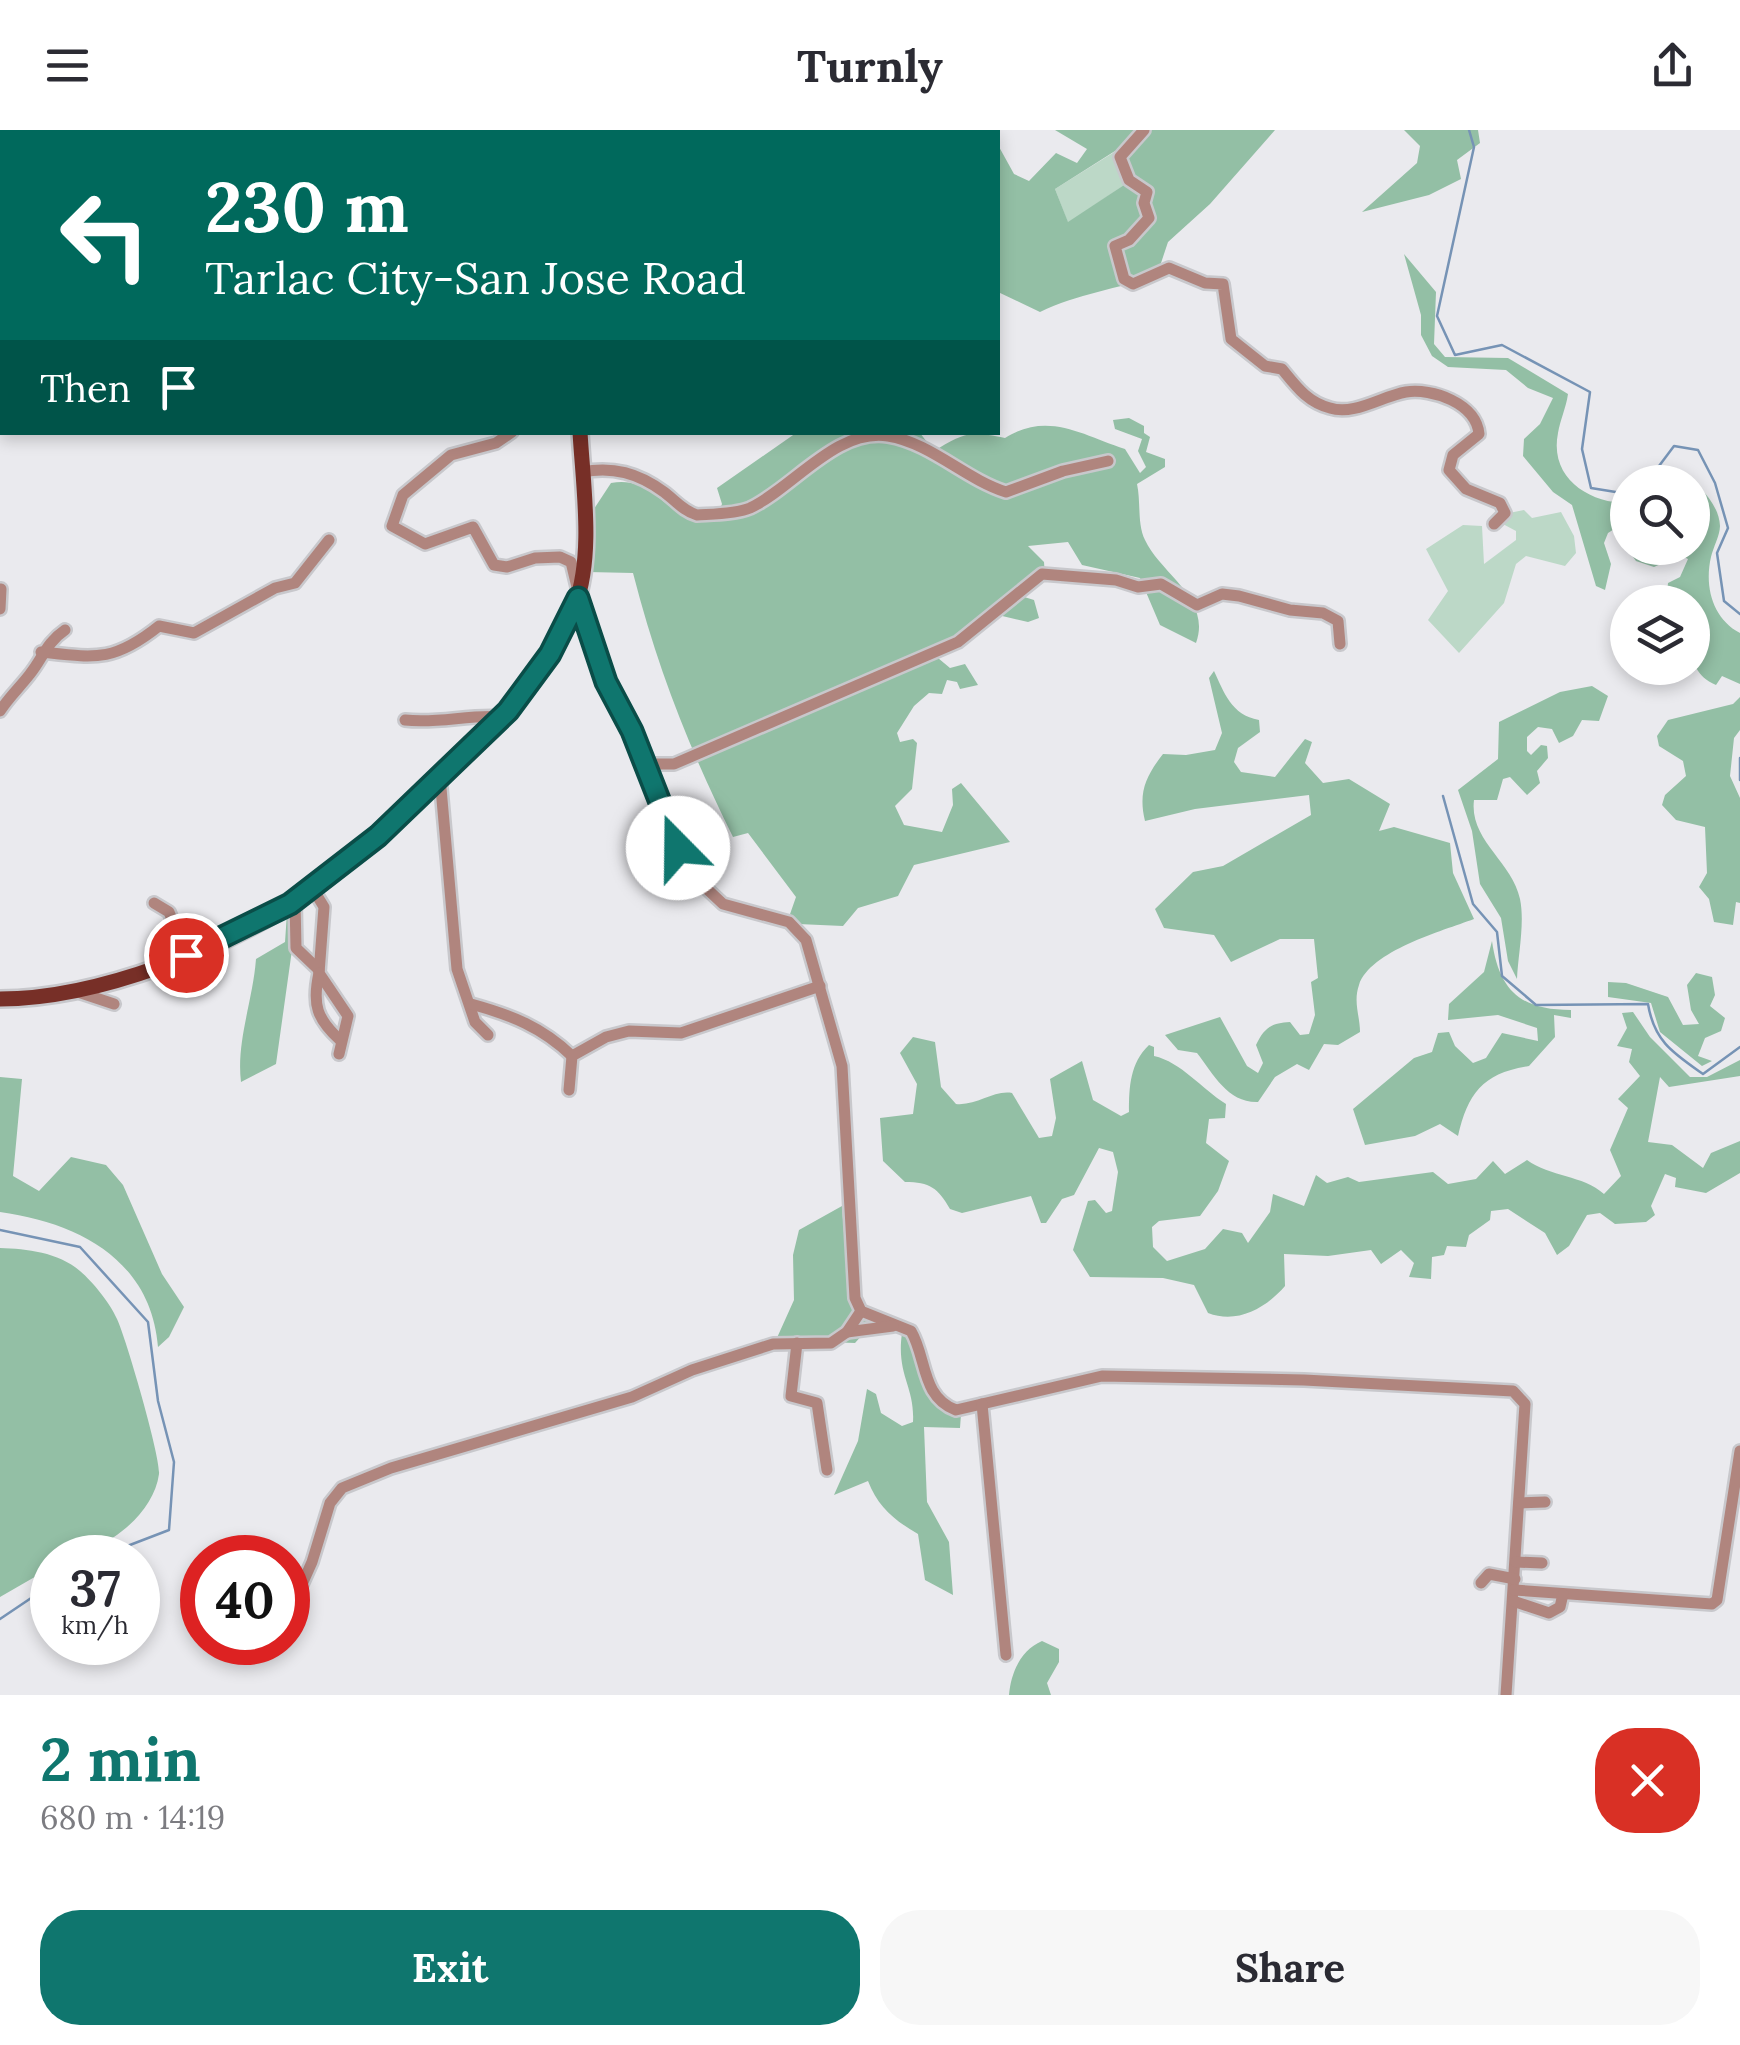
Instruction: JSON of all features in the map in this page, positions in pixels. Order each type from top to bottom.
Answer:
[{"type":"main road","points":[[0,999],[81,993],[186,955],[295,901],[503,718],[550,654],[578,596],[580,435]]},
{"type":"street","points":[[1144,130],[1120,157],[1129,180],[1147,192],[1144,203],[1148,218],[1130,240],[1115,246],[1124,279],[1134,284],[1169,268],[1205,283],[1223,284],[1230,339],[1260,364],[1282,369],[1304,397],[1328,408],[1353,408],[1415,391],[1445,396],[1463,406],[1479,434],[1454,454],[1449,470],[1466,489],[1500,502],[1505,513],[1494,524]]},
{"type":"street","points":[[508,435],[496,444],[451,455],[402,495],[392,526],[426,544],[473,527],[494,565],[560,557],[571,562],[606,682],[687,867],[702,888],[730,907],[794,925],[806,940],[842,1066],[854,1298],[861,1311],[901,1325],[915,1336],[924,1372],[942,1404],[962,1410],[1102,1376],[1506,1388],[1525,1404],[1506,1695]]},
{"type":"street","points":[[582,472],[618,469],[651,484],[696,516],[751,508],[773,490],[798,479],[842,444],[869,436],[884,435],[911,444],[1006,492],[1063,471],[1108,461]]},
{"type":"street","points":[[41,652],[98,659],[121,653],[158,626],[194,633],[275,588],[294,583],[330,540]]},
{"type":"street","points":[[645,764],[674,764],[958,642],[1042,574],[1116,580],[1138,588],[1161,584],[1197,605],[1222,594],[1290,610],[1322,612],[1338,622],[1340,644]]},
{"type":"street","points":[[0,588],[0,608]]},
{"type":"street","points":[[0,711],[17,684],[30,676],[41,652],[65,630]]},
{"type":"street","points":[[405,720],[438,724],[478,716],[503,718]]},
{"type":"street","points":[[440,777],[454,898],[457,969],[476,1022],[488,1035]]},
{"type":"street","points":[[295,901],[296,948],[319,972],[348,1016],[340,1047],[318,1016],[314,995],[319,972],[324,907],[313,889]]},
{"type":"street","points":[[154,903],[166,908],[186,955]]},
{"type":"street","points":[[572,1056],[606,1037],[629,1031],[680,1034],[820,986]]},
{"type":"street","points":[[81,993],[114,1004]]},
{"type":"street","points":[[471,1004],[512,1015],[551,1036],[572,1056]]},
{"type":"street","points":[[569,1090],[572,1056]]},
{"type":"street","points":[[310,1566],[330,1503],[342,1488],[391,1468],[632,1397],[710,1364],[773,1344],[831,1343],[847,1332],[861,1311]]},
{"type":"street","points":[[847,1332],[901,1325]]},
{"type":"street","points":[[797,1343],[791,1396],[817,1403],[827,1470]]},
{"type":"street","points":[[982,1404],[1006,1655]]},
{"type":"street","points":[[1514,1590],[1712,1604],[1717,1600],[1732,1483],[1740,1452]]},
{"type":"street","points":[[1519,1503],[1545,1502]]},
{"type":"street","points":[[1516,1562],[1542,1563]]},
{"type":"street","points":[[1481,1583],[1489,1574],[1554,1612],[1564,1594]]},
{"type":"green space","points":[[1055,130],[1275,130],[1210,204],[1168,242],[1157,275],[1040,312],[1000,293],[1000,149],[1014,174],[1029,181],[1056,153],[1077,163],[1087,149]],"holes":[[[1115,151],[1127,183],[1068,222],[1055,189]]]},
{"type":"green space","points":[[1404,130],[1478,130],[1480,143],[1457,160],[1461,179],[1429,195],[1362,212],[1417,163],[1420,146]]},
{"type":"green space","points":[[1116,151],[1127,183],[1068,223],[1055,189]]},
{"type":"green space","points":[[1404,254],[1436,292],[1434,344],[1445,357],[1508,358],[1568,394],[1559,428],[1560,463],[1575,485],[1610,501],[1610,532],[1604,543],[1611,565],[1605,590],[1596,586],[1572,505],[1553,492],[1523,456],[1524,439],[1540,424],[1553,398],[1528,388],[1506,370],[1448,367],[1432,356],[1421,335],[1421,315]]},
{"type":"green space","points":[[1129,418],[1144,426],[1144,433],[1150,437],[1146,452],[1165,459],[1165,467],[1137,484],[1141,527],[1152,552],[1191,600],[1199,627],[1196,643],[1160,625],[1140,578],[1082,565],[1068,542],[1028,546],[1044,562],[1045,576],[1021,596],[1034,600],[1039,618],[1028,622],[998,615],[966,644],[938,658],[950,668],[965,664],[978,685],[960,689],[957,682],[947,680],[942,694],[929,693],[914,706],[897,733],[900,742],[913,739],[917,743],[912,789],[895,806],[904,825],[942,832],[953,805],[952,789],[961,783],[1010,842],[914,865],[898,896],[858,908],[843,926],[798,924],[789,917],[796,897],[748,833],[733,837],[717,804],[664,676],[633,573],[588,572],[590,515],[611,483],[628,482],[686,515],[717,516],[722,504],[717,488],[793,435],[922,435],[930,446],[939,448],[968,435],[1005,438],[1036,426],[1051,426],[1125,449],[1140,473],[1146,467],[1138,451],[1142,439],[1115,429],[1113,420]]},
{"type":"green space","points":[[1710,501],[1719,517],[1720,530],[1710,563]]},
{"type":"green space","points":[[1524,510],[1532,518],[1561,512],[1574,536],[1576,553],[1565,566],[1526,556],[1516,564],[1504,603],[1459,653],[1428,620],[1448,591],[1426,549],[1463,525],[1482,526],[1484,564],[1516,540],[1516,531],[1501,523],[1509,513]]},
{"type":"green space","points":[[1685,565],[1710,565],[1709,585],[1668,585],[1680,577]]},
{"type":"green space","points":[[1710,591],[1717,611],[1740,633],[1740,684],[1722,676],[1716,685],[1710,682]]},
{"type":"green space","points":[[1214,671],[1235,708],[1259,720],[1260,732],[1238,748],[1234,762],[1241,772],[1275,777],[1305,739],[1312,742],[1305,763],[1323,783],[1349,779],[1390,804],[1379,831],[1394,827],[1450,843],[1453,873],[1474,919],[1426,936],[1377,962],[1357,991],[1360,1032],[1338,1045],[1324,1044],[1309,1070],[1297,1064],[1275,1077],[1258,1102],[1230,1093],[1197,1053],[1178,1050],[1165,1035],[1220,1017],[1247,1066],[1258,1073],[1263,1063],[1256,1045],[1265,1031],[1290,1022],[1300,1035],[1309,1034],[1315,1015],[1311,982],[1318,978],[1314,939],[1280,939],[1231,962],[1214,935],[1164,928],[1155,909],[1193,872],[1223,866],[1311,815],[1309,795],[1195,809],[1145,821],[1145,785],[1163,754],[1215,750],[1222,733],[1209,678]]},
{"type":"green space","points":[[1592,686],[1608,696],[1599,721],[1582,720],[1573,736],[1559,743],[1552,729],[1538,727],[1527,737],[1527,751],[1531,755],[1541,745],[1547,746],[1548,758],[1537,771],[1540,783],[1527,795],[1510,777],[1503,779],[1497,800],[1474,800],[1478,827],[1516,885],[1520,899],[1522,929],[1517,979],[1508,961],[1501,918],[1480,884],[1472,831],[1458,790],[1498,759],[1499,722],[1560,692]]},
{"type":"green space","points":[[1740,697],[1740,730],[1734,738],[1730,776],[1740,798],[1740,903],[1736,902],[1733,925],[1714,922],[1709,899],[1699,887],[1707,873],[1705,827],[1676,820],[1662,805],[1665,795],[1686,776],[1683,761],[1659,746],[1657,736],[1668,720],[1733,704]]},
{"type":"green space","points":[[298,907],[276,1064],[241,1082],[241,1052],[256,959],[285,942],[287,913]]},
{"type":"green space","points":[[1492,941],[1500,972],[1515,994],[1538,1006],[1571,1010],[1571,1018],[1554,1015],[1555,1037],[1529,1066],[1500,1074],[1480,1088],[1467,1108],[1458,1136],[1440,1124],[1415,1136],[1365,1145],[1353,1109],[1414,1058],[1432,1052],[1438,1033],[1449,1032],[1455,1046],[1473,1063],[1486,1058],[1502,1033],[1538,1041],[1537,1028],[1498,1015],[1448,1020],[1449,1004],[1484,972]]},
{"type":"green space","points":[[1696,973],[1712,977],[1715,995],[1710,1006],[1725,1018],[1721,1031],[1705,1038],[1698,1056],[1712,1061],[1702,1066],[1660,1032],[1651,1003],[1608,997],[1608,982],[1626,983],[1668,997],[1683,1025],[1699,1024],[1691,1010],[1687,985]]},
{"type":"green space","points":[[1633,1012],[1650,1037],[1690,1077],[1707,1077],[1740,1060],[1740,1076],[1669,1087],[1660,1077],[1648,1142],[1672,1145],[1703,1168],[1711,1153],[1740,1141],[1740,1173],[1706,1193],[1675,1187],[1676,1178],[1665,1174],[1651,1206],[1655,1215],[1646,1222],[1615,1224],[1600,1213],[1587,1215],[1569,1246],[1557,1255],[1545,1233],[1508,1209],[1491,1211],[1490,1220],[1469,1235],[1466,1247],[1447,1246],[1444,1255],[1432,1257],[1431,1279],[1409,1277],[1414,1263],[1401,1250],[1381,1264],[1371,1250],[1328,1256],[1284,1254],[1285,1286],[1277,1294],[1250,1312],[1219,1316],[1208,1313],[1194,1285],[1163,1278],[1090,1277],[1073,1250],[1088,1201],[1095,1200],[1106,1213],[1112,1211],[1118,1172],[1113,1152],[1099,1148],[1074,1195],[1062,1199],[1046,1223],[1041,1223],[1031,1196],[962,1213],[950,1209],[932,1188],[905,1182],[883,1161],[880,1118],[913,1114],[917,1084],[900,1053],[913,1037],[935,1042],[941,1087],[956,1104],[1012,1093],[1039,1138],[1052,1136],[1056,1118],[1050,1079],[1082,1061],[1093,1100],[1121,1116],[1129,1112],[1134,1068],[1149,1045],[1154,1047],[1154,1056],[1182,1070],[1226,1104],[1225,1118],[1209,1119],[1206,1143],[1229,1161],[1218,1191],[1200,1216],[1159,1221],[1152,1227],[1153,1247],[1167,1261],[1205,1249],[1223,1229],[1242,1233],[1248,1243],[1270,1212],[1273,1194],[1304,1206],[1316,1175],[1327,1183],[1348,1177],[1359,1182],[1433,1172],[1448,1184],[1476,1179],[1493,1161],[1505,1174],[1527,1160],[1604,1194],[1621,1176],[1610,1150],[1628,1108],[1618,1099],[1640,1076],[1629,1062],[1632,1049],[1617,1046],[1627,1028],[1622,1013]]},
{"type":"green space","points":[[0,1077],[22,1079],[13,1176],[39,1191],[71,1157],[106,1165],[123,1185],[162,1274],[184,1307],[169,1337],[158,1347],[141,1291],[126,1269],[106,1251],[57,1226],[0,1212]]},
{"type":"green space","points":[[842,1206],[849,1300],[856,1314],[873,1323],[855,1343],[776,1340],[794,1300],[793,1255],[799,1230]]},
{"type":"green space","points":[[0,1248],[62,1260],[85,1276],[106,1300],[117,1319],[135,1372],[159,1474],[146,1506],[117,1535],[30,1535],[30,1580],[0,1597]]},
{"type":"green space","points":[[902,1333],[910,1341],[934,1402],[961,1414],[960,1428],[924,1427],[927,1502],[949,1542],[953,1595],[925,1580],[918,1534],[888,1512],[868,1481],[834,1495],[858,1441],[867,1389],[876,1394],[881,1413],[902,1426],[913,1422],[901,1360]]},
{"type":"green space","points":[[1042,1641],[1059,1649],[1059,1662],[1047,1683],[1051,1695],[1009,1695],[1018,1663]]},
{"type":"waterway","points":[[1469,130],[1474,147],[1437,316],[1455,355],[1502,345],[1590,392],[1582,449],[1591,488],[1610,491]]},
{"type":"waterway","points":[[1660,465],[1674,446],[1698,450],[1706,465]]},
{"type":"waterway","points":[[1710,473],[1728,528],[1717,553],[1724,601],[1740,614]]},
{"type":"waterway","points":[[1740,758],[1740,780]]},
{"type":"waterway","points":[[1443,796],[1473,904],[1497,932],[1502,976],[1536,1005],[1648,1004],[1655,1028],[1666,1045],[1703,1074],[1740,1047]]},
{"type":"waterway","points":[[0,1230],[80,1247],[148,1322],[158,1401],[174,1462],[169,1530],[156,1535]]},
{"type":"waterway","points":[[0,1619],[30,1599]]},
{"type":"route","points":[[186,955],[290,904],[378,836],[508,711],[550,654],[578,598],[606,682],[632,731],[678,848]]}]
